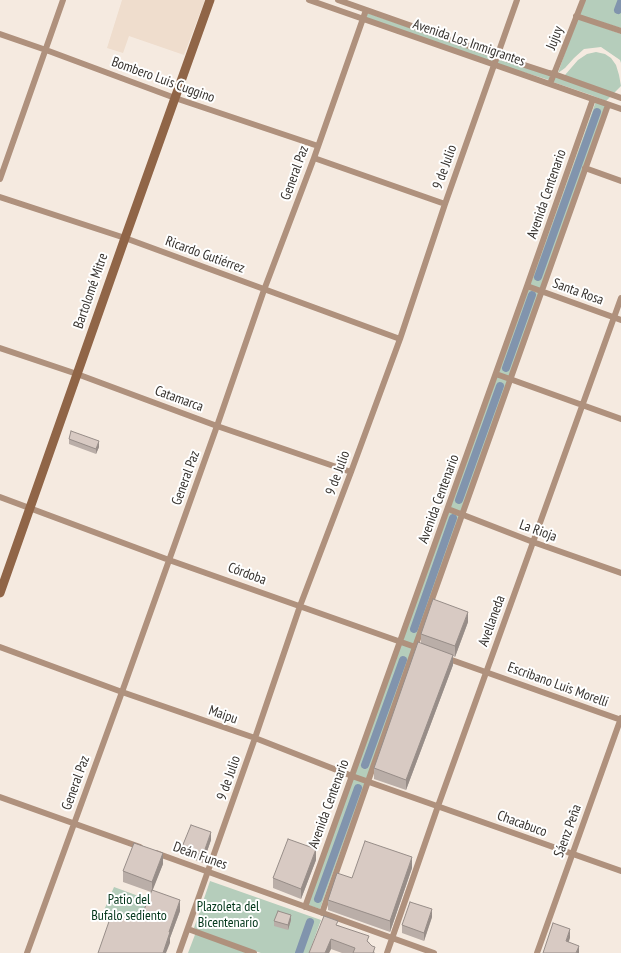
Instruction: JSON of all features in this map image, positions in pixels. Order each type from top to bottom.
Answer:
[{"type":"main road","name":"Bartolomé Mitre","points":[[0,593],[210,0]]},
{"type":"street","points":[[0,179],[63,0]]},
{"type":"street","name":"Avenida Los Inmigrantes","points":[[309,0],[621,109]]},
{"type":"street","name":"Avenida Los Inmigrantes","points":[[338,0],[349,2],[366,10],[621,98]]},
{"type":"street","name":"9 de Julio","points":[[179,953],[300,606],[400,339],[445,204],[517,0]]},
{"type":"street","name":"Jujuy","points":[[550,84],[582,0]]},
{"type":"street","name":"General Paz","points":[[27,953],[122,692],[264,290],[314,158],[366,10]]},
{"type":"street","points":[[576,16],[621,31]]},
{"type":"street","name":"Bombero Luis Cuggino","points":[[0,34],[176,98],[318,146]]},
{"type":"street","name":"Avenida Centenario","points":[[305,906],[528,286],[592,99]]},
{"type":"street","name":"Avenida Centenario","points":[[322,912],[367,781],[608,104]]},
{"type":"street","points":[[314,158],[445,204]]},
{"type":"street","points":[[585,168],[621,181]]},
{"type":"street","name":"Ricardo Gutiérrez","points":[[0,197],[125,238],[400,339]]},
{"type":"street","name":"Santa Rosa","points":[[528,286],[621,320]]},
{"type":"street","name":"Avellaneda","points":[[388,953],[438,806],[621,298]]},
{"type":"street","name":"Catamarca","points":[[0,348],[77,374],[217,426],[351,472]]},
{"type":"street","points":[[496,374],[621,419]]},
{"type":"street","name":"Córdoba","points":[[0,497],[169,560],[422,649]]},
{"type":"street","name":"La Rioja","points":[[448,509],[533,542],[621,573]]},
{"type":"street","name":"Maipu","points":[[0,647],[122,692],[255,738],[352,776],[438,806]]},
{"type":"street","points":[[443,657],[486,672]]},
{"type":"street","name":"Escribano Luis Morelli","points":[[486,672],[621,719]]},
{"type":"street","name":"Sáenz Peña","points":[[537,953],[621,719]]},
{"type":"street","name":"Deán Funes","points":[[0,797],[434,953]]},
{"type":"street","name":"Chacabuco","points":[[438,806],[621,872]]},
{"type":"street","points":[[188,929],[254,953]]},
{"type":"shaded area","points":[[122,0],[205,0],[184,55],[129,36],[123,53],[107,48]]},
{"type":"green space","points":[[585,0],[621,0],[621,28],[579,15]]},
{"type":"green space","points":[[367,13],[495,57],[493,62],[366,18]]},
{"type":"green space","points":[[577,18],[621,34],[621,63],[620,60],[601,47],[584,49],[558,73]]},
{"type":"green space","points":[[596,52],[605,54],[611,58],[616,65],[619,75],[621,86],[606,101],[553,82],[555,77],[565,75],[578,60],[587,54]]},
{"type":"green space","points":[[499,59],[551,76],[549,80],[497,64]]},
{"type":"green space","points":[[596,101],[606,106],[320,909],[308,905]]},
{"type":"green space","name":"Plazoleta del Bicentenario","points":[[210,881],[321,920],[309,953],[261,953],[226,942],[254,953],[188,953],[196,932],[210,937],[194,928]]},
{"type":"green space","name":"Patio del Bufalo sediento","points":[[114,887],[152,901],[141,929],[102,915]]},
{"type":"building","points":[[71,431],[99,441],[96,449],[69,439]]},
{"type":"building","points":[[433,599],[468,612],[455,646],[421,634]]},
{"type":"building","points":[[418,642],[453,655],[406,780],[374,768]]},
{"type":"building","points":[[191,825],[211,832],[203,855],[182,847]]},
{"type":"building","points":[[288,839],[316,849],[301,889],[273,878]]},
{"type":"building","points":[[365,841],[412,857],[390,921],[328,900],[337,873],[352,878]]},
{"type":"building","points":[[134,843],[163,853],[152,882],[123,871]]},
{"type":"building","points":[[152,890],[180,900],[163,953],[98,953],[113,910],[140,920]]},
{"type":"building","points":[[410,902],[432,909],[424,933],[402,925]]},
{"type":"building","points":[[278,911],[291,915],[288,925],[274,921]]},
{"type":"building","points":[[324,916],[338,921],[336,925],[369,936],[367,941],[375,947],[373,953],[353,953],[355,948],[331,939],[325,953],[309,953]]},
{"type":"building","points":[[553,923],[570,929],[566,941],[579,946],[576,953],[543,953]]},
{"type":"waterway","points":[[618,10],[621,2]]},
{"type":"waterway","points":[[538,277],[597,112]]},
{"type":"waterway","points":[[506,368],[532,295]]},
{"type":"waterway","points":[[459,500],[500,386]]},
{"type":"waterway","points":[[414,629],[453,518]]},
{"type":"waterway","points":[[365,765],[403,660]]},
{"type":"waterway","points":[[318,899],[358,788]]},
{"type":"waterway","points":[[299,953],[310,922]]}]
